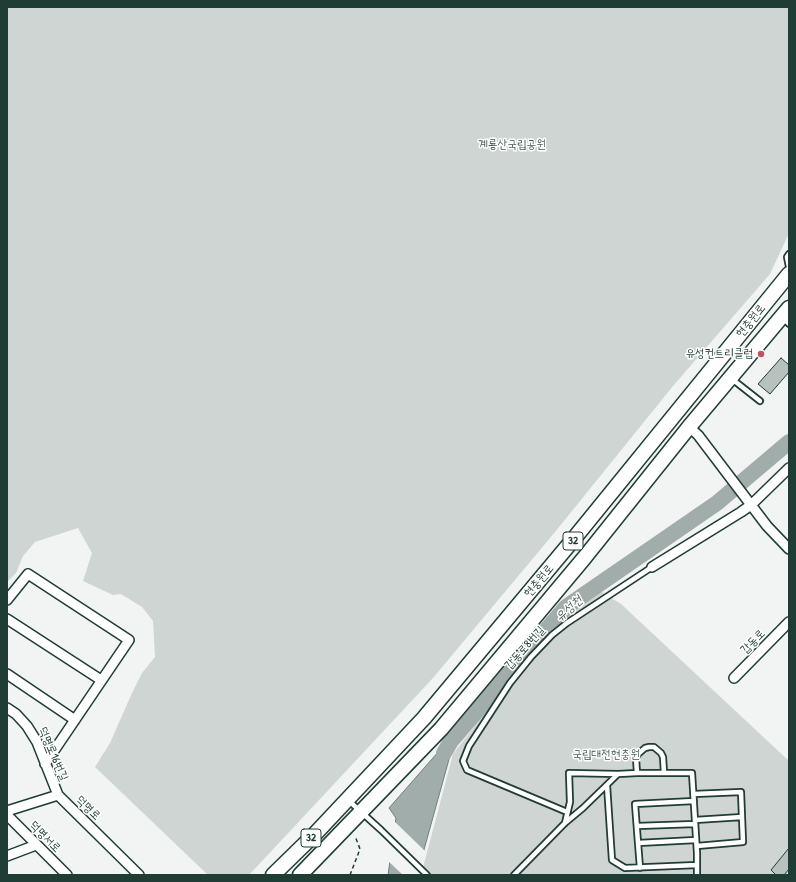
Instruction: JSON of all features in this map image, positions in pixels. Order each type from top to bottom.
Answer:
[{"type":"main road","name":"현충원로","points":[[273,875],[348,800],[430,712],[577,535],[789,274]]},
{"type":"main road","name":"현충원로","points":[[300,875],[441,728],[585,557],[689,427],[787,316]]},
{"type":"street","points":[[689,427],[698,435],[767,526],[789,549]]},
{"type":"street","name":"갑동로8번길","points":[[652,567],[741,512],[749,503],[789,468]]},
{"type":"street","points":[[7,600],[28,574],[129,640],[45,764]]},
{"type":"street","points":[[7,619],[101,680]]},
{"type":"street","name":"갑동로","points":[[734,678],[789,622]]},
{"type":"street","points":[[7,674],[75,720]]},
{"type":"street","name":"덕명로16번길","points":[[7,708],[16,714],[27,726],[37,742],[58,795]]},
{"type":"street","name":"덕명로","points":[[7,811],[58,795],[139,875]]},
{"type":"street","name":"덕명서로","points":[[7,815],[67,875]]},
{"type":"street","points":[[7,856],[36,845]]},
{"type":"lane","points":[[789,254],[787,257],[789,267]]},
{"type":"lane","points":[[731,378],[760,401]]},
{"type":"lane","name":"갑동로8번길","points":[[567,812],[467,770],[463,761],[469,746],[510,683],[531,657],[552,635],[567,623],[652,567]]},
{"type":"lane","points":[[637,772],[636,758],[641,750],[649,747],[658,750],[661,753],[663,757],[664,773]]},
{"type":"lane","points":[[565,823],[570,802],[569,773],[692,773],[697,846],[697,875]]},
{"type":"lane","points":[[514,875],[565,823],[584,808],[618,774]]},
{"type":"lane","points":[[607,784],[612,860],[625,868],[697,865]]},
{"type":"lane","points":[[694,794],[741,792],[743,842],[697,846]]},
{"type":"lane","points":[[348,800],[427,875]]},
{"type":"lane","points":[[640,868],[635,804],[694,801]]},
{"type":"lane","points":[[636,826],[742,817]]},
{"type":"lane","points":[[638,843],[696,840]]},
{"type":"path","points":[[350,875],[360,849],[355,836]]},
{"type":"green space","name":"유성컨트리클럽","points":[[7,7],[789,7],[789,233],[770,274],[673,386],[555,532],[433,678],[249,875],[208,875],[95,767],[110,743],[142,673],[155,657],[153,621],[142,607],[121,594],[113,595],[83,581],[92,553],[78,528],[35,542],[23,556],[16,573],[7,582]]},
{"type":"green space","name":"국립대전현충원","points":[[597,589],[621,604],[789,761],[789,875],[421,875],[453,754],[540,642]]},
{"type":"shaded area","points":[[454,734],[459,740],[451,752],[417,875],[388,875],[396,818],[389,808]]},
{"type":"pier","points":[[394,821],[425,851],[419,875],[403,875],[388,861]]},
{"type":"building","points":[[781,358],[789,365],[789,372],[770,394],[758,384]]},
{"type":"building","points":[[789,848],[789,869],[784,875],[776,875],[771,870]]},
{"type":"waterway","name":"유성천","points":[[444,753],[451,741],[566,607],[717,503],[789,442]]},
{"type":"place","name":"유성컨트리클럽","points":[[761,354]]},
{"type":"park label","name":"계룡산국립공원","points":[[512,145]]}]
